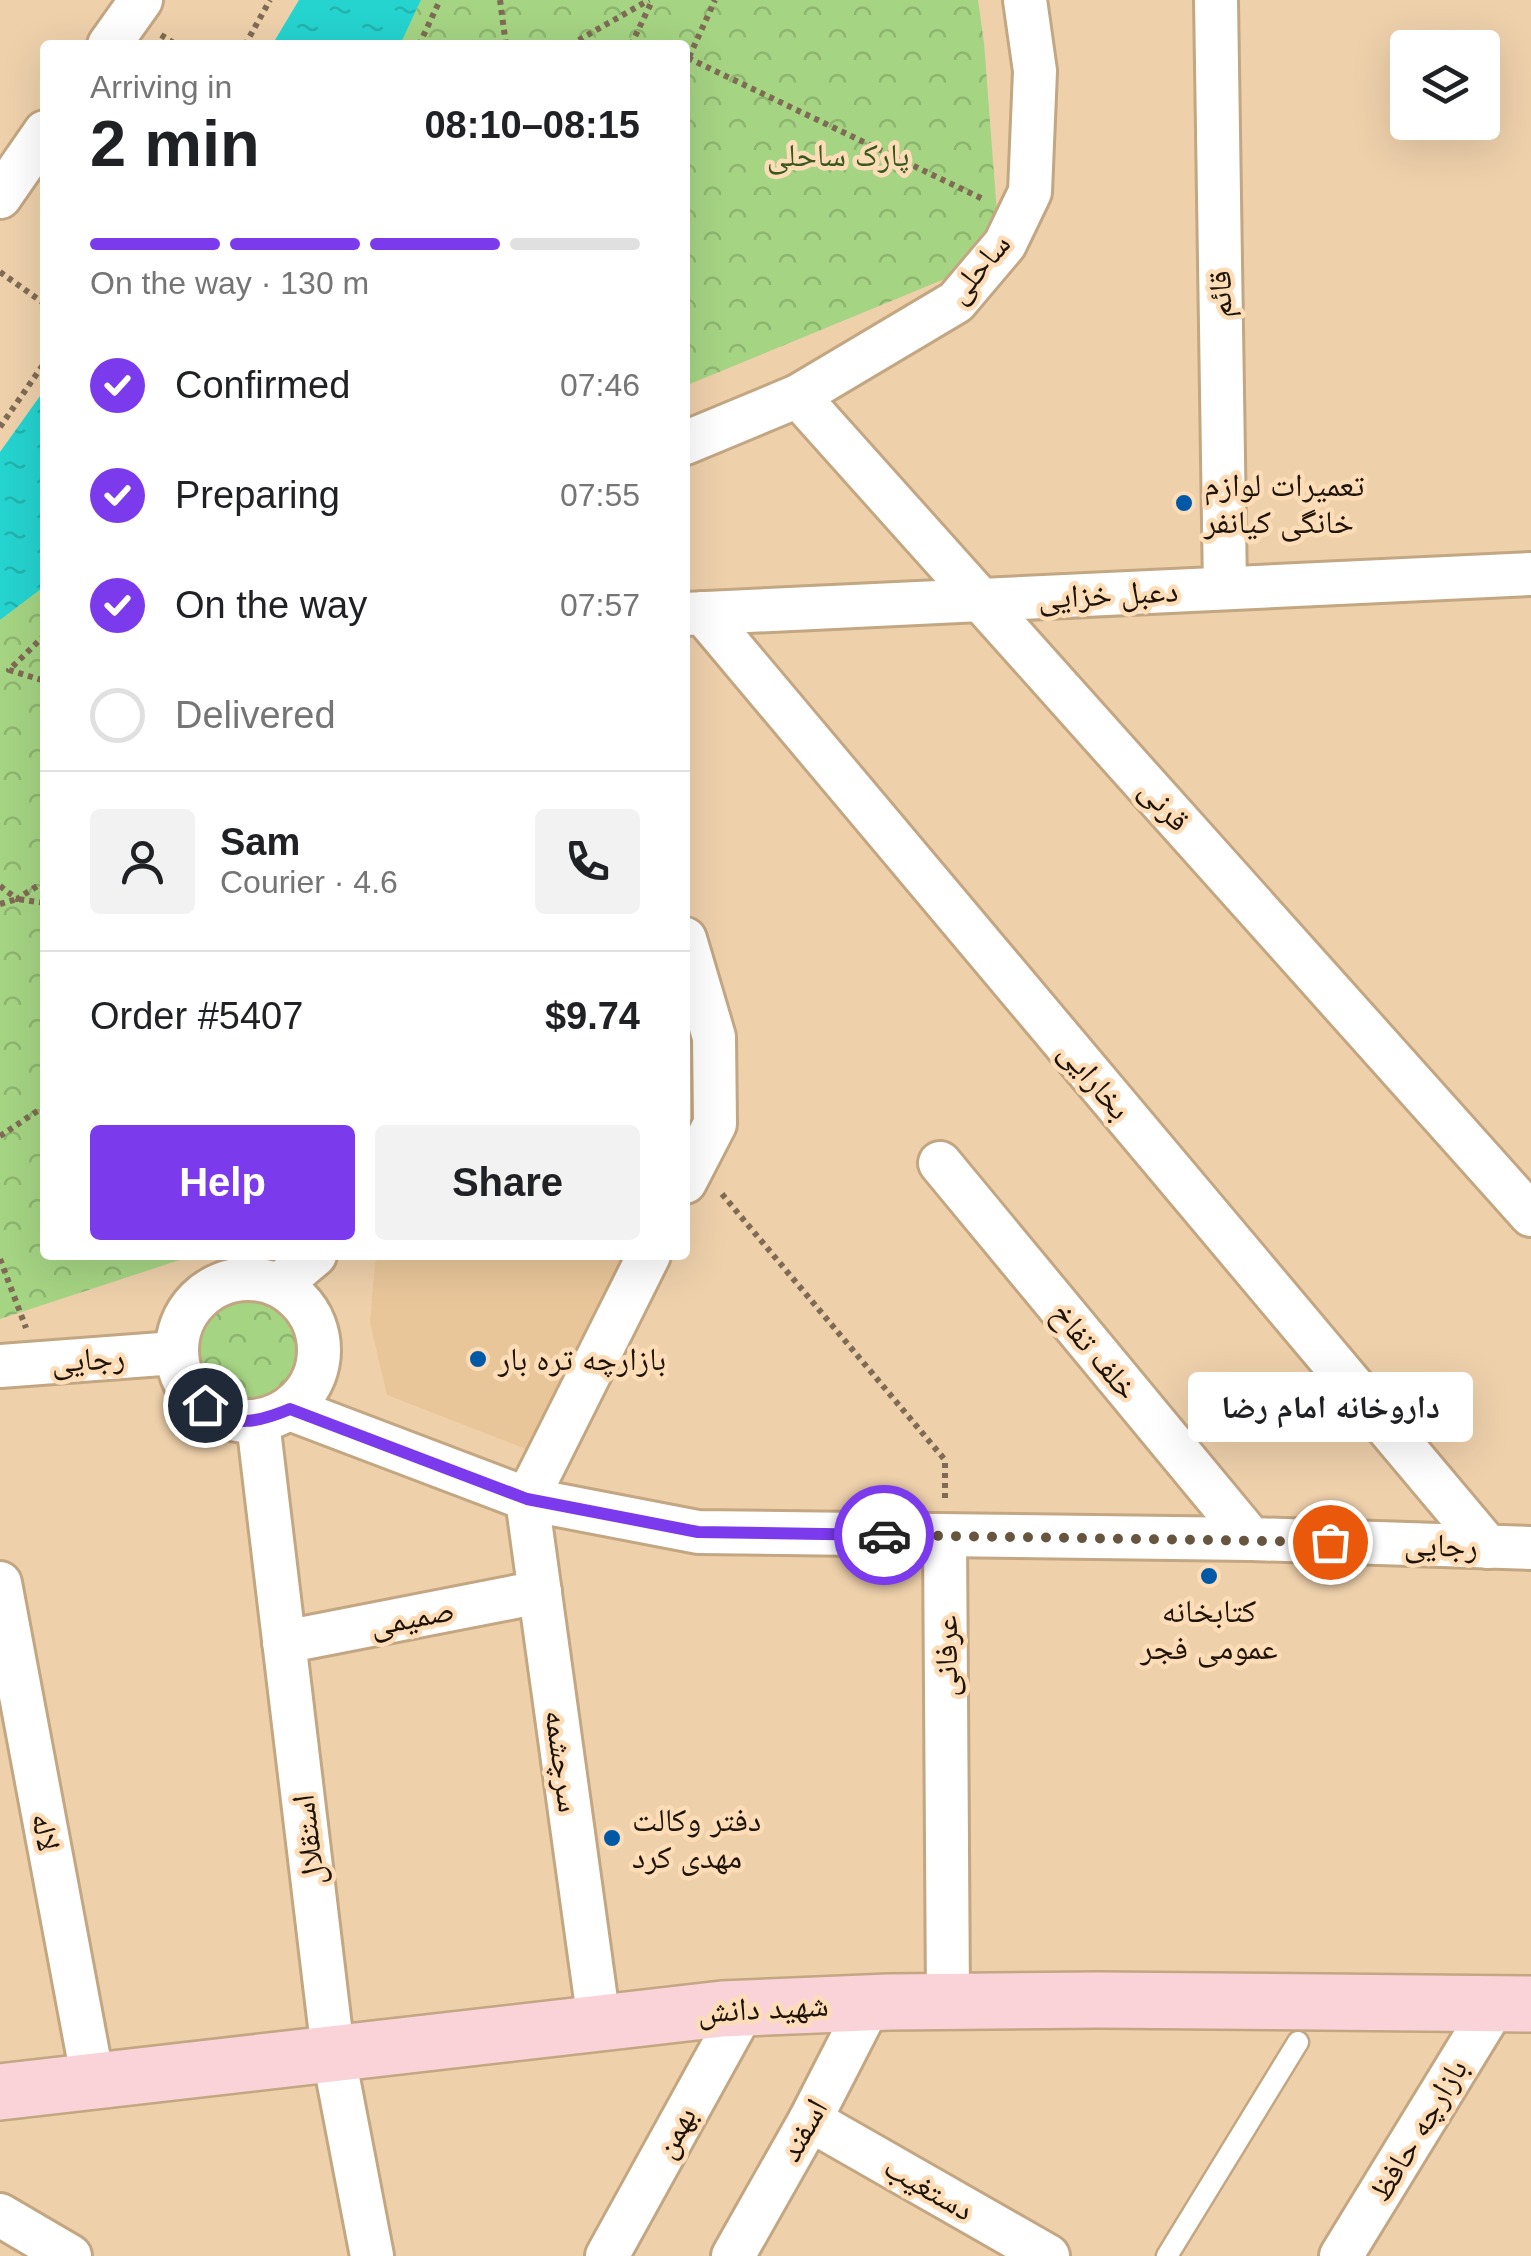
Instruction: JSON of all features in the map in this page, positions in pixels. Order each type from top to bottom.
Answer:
[{"type":"main road","name":"شهید دانش","points":[[0,2092],[744,2008],[870,2002],[1513,2004]]},
{"type":"street","name":"ساحلی","points":[[690,441],[798,396],[956,302],[1005,244],[1030,192],[1035,71],[1025,0]]},
{"type":"street","name":"قائم","points":[[1216,0],[1225,588]]},
{"type":"street","points":[[0,197],[40,139]]},
{"type":"street","name":"قرنی","points":[[798,396],[1531,1215]]},
{"type":"street","name":"دعبل خزایی","points":[[694,614],[1531,574]]},
{"type":"street","name":"بخارایی","points":[[694,614],[1488,1547]]},
{"type":"street","points":[[690,956],[714,1037],[714,1124],[690,1172]]},
{"type":"street","name":"خلف تفاخ","points":[[940,1163],[1251,1540]]},
{"type":"street","points":[[280,1285],[309,1260]]},
{"type":"street","points":[[527,1499],[646,1260]]},
{"type":"street","points":[[243,1278],[280,1285],[307,1310],[320,1344],[314,1381],[274,1416],[219,1417],[188,1391],[175,1353],[184,1317],[208,1290],[243,1278]]},
{"type":"street","name":"رجایی","points":[[20,1365],[175,1353]]},
{"type":"street","name":"رجایی","points":[[274,1416],[527,1499],[698,1532],[1531,1548]]},
{"type":"street","name":"استقلال","points":[[274,1416],[284,1642],[333,2052],[372,2256]]},
{"type":"street","name":"سرچشمه","points":[[527,1499],[598,2022]]},
{"type":"street","name":"عرفانی","points":[[945,1536],[948,2002]]},
{"type":"street","name":"لاله","points":[[0,1583],[92,2081]]},
{"type":"street","name":"صمیمی","points":[[284,1642],[540,1592]]},
{"type":"street","name":"اسفند","points":[[735,2255],[870,2002]]},
{"type":"street","name":"بازارچه حافظ","points":[[1341,2256],[1513,2004]]},
{"type":"street","name":"بهمن","points":[[607,2256],[744,2008]]},
{"type":"street","name":"دستغیب","points":[[810,2120],[1048,2256]]},
{"type":"street","points":[[0,2215],[70,2256]]},
{"type":"lane","points":[[1167,2256],[1298,2042]]},
{"type":"path","points":[[248,40],[270,0]]},
{"type":"path","points":[[421,40],[440,0]]},
{"type":"path","points":[[500,0],[505,40]]},
{"type":"path","points":[[579,40],[651,0]]},
{"type":"path","points":[[634,40],[651,0]]},
{"type":"path","points":[[690,55],[715,0]]},
{"type":"path","points":[[690,63],[1018,216]]},
{"type":"path","points":[[0,272],[40,300]]},
{"type":"path","points":[[0,427],[40,369]]},
{"type":"path","points":[[0,674],[40,640]]},
{"type":"path","points":[[9,670],[40,679]]},
{"type":"path","points":[[0,904],[40,884]]},
{"type":"path","points":[[0,886],[17,898],[40,901]]},
{"type":"path","points":[[0,1136],[40,1109]]},
{"type":"path","points":[[690,1172],[945,1460],[945,1536]]},
{"type":"path","points":[[0,1260],[20,1365]]},
{"type":"shaded area","points":[[690,1069],[714,1082],[690,1132]]},
{"type":"shaded area","name":"بازارچه تره بار","points":[[627,1260],[531,1451],[387,1395],[370,1323],[375,1263]]},
{"type":"green space","name":"پارک ساحلی","points":[[421,0],[978,0],[998,227],[947,278],[690,384],[690,40],[402,40]]},
{"type":"green space","points":[[40,590],[40,1260],[180,1260],[0,1319],[0,620]]},
{"type":"green space","points":[[243,1282],[272,1287],[290,1298],[305,1318],[314,1342],[313,1367],[299,1393],[270,1411],[254,1414],[237,1414],[206,1401],[193,1388],[184,1364],[185,1336],[196,1310],[214,1292]]},
{"type":"water","points":[[299,0],[421,0],[402,40],[275,40]]},
{"type":"water","points":[[40,396],[40,590],[0,620],[0,452]]},
{"type":"way so far","points":[[884,1535],[1330,1542]]},
{"type":"place","name":"تعمیرات لوازم خانگی کیانفر","points":[[1184,503]]},
{"type":"place","name":"بازارچه تره بار","points":[[478,1359]]},
{"type":"place","name":"داروخانه امام رضا","points":[[1330,1542]]},
{"type":"place","name":"کتابخانه عمومی فجر","points":[[1209,1576]]},
{"type":"place","name":"دفتر وکالت مهدی کرد","points":[[612,1838]]},
{"type":"route","points":[[205,1405],[219,1417],[258,1422],[290,1409],[527,1499],[654,1524],[698,1532],[884,1535]]}]
